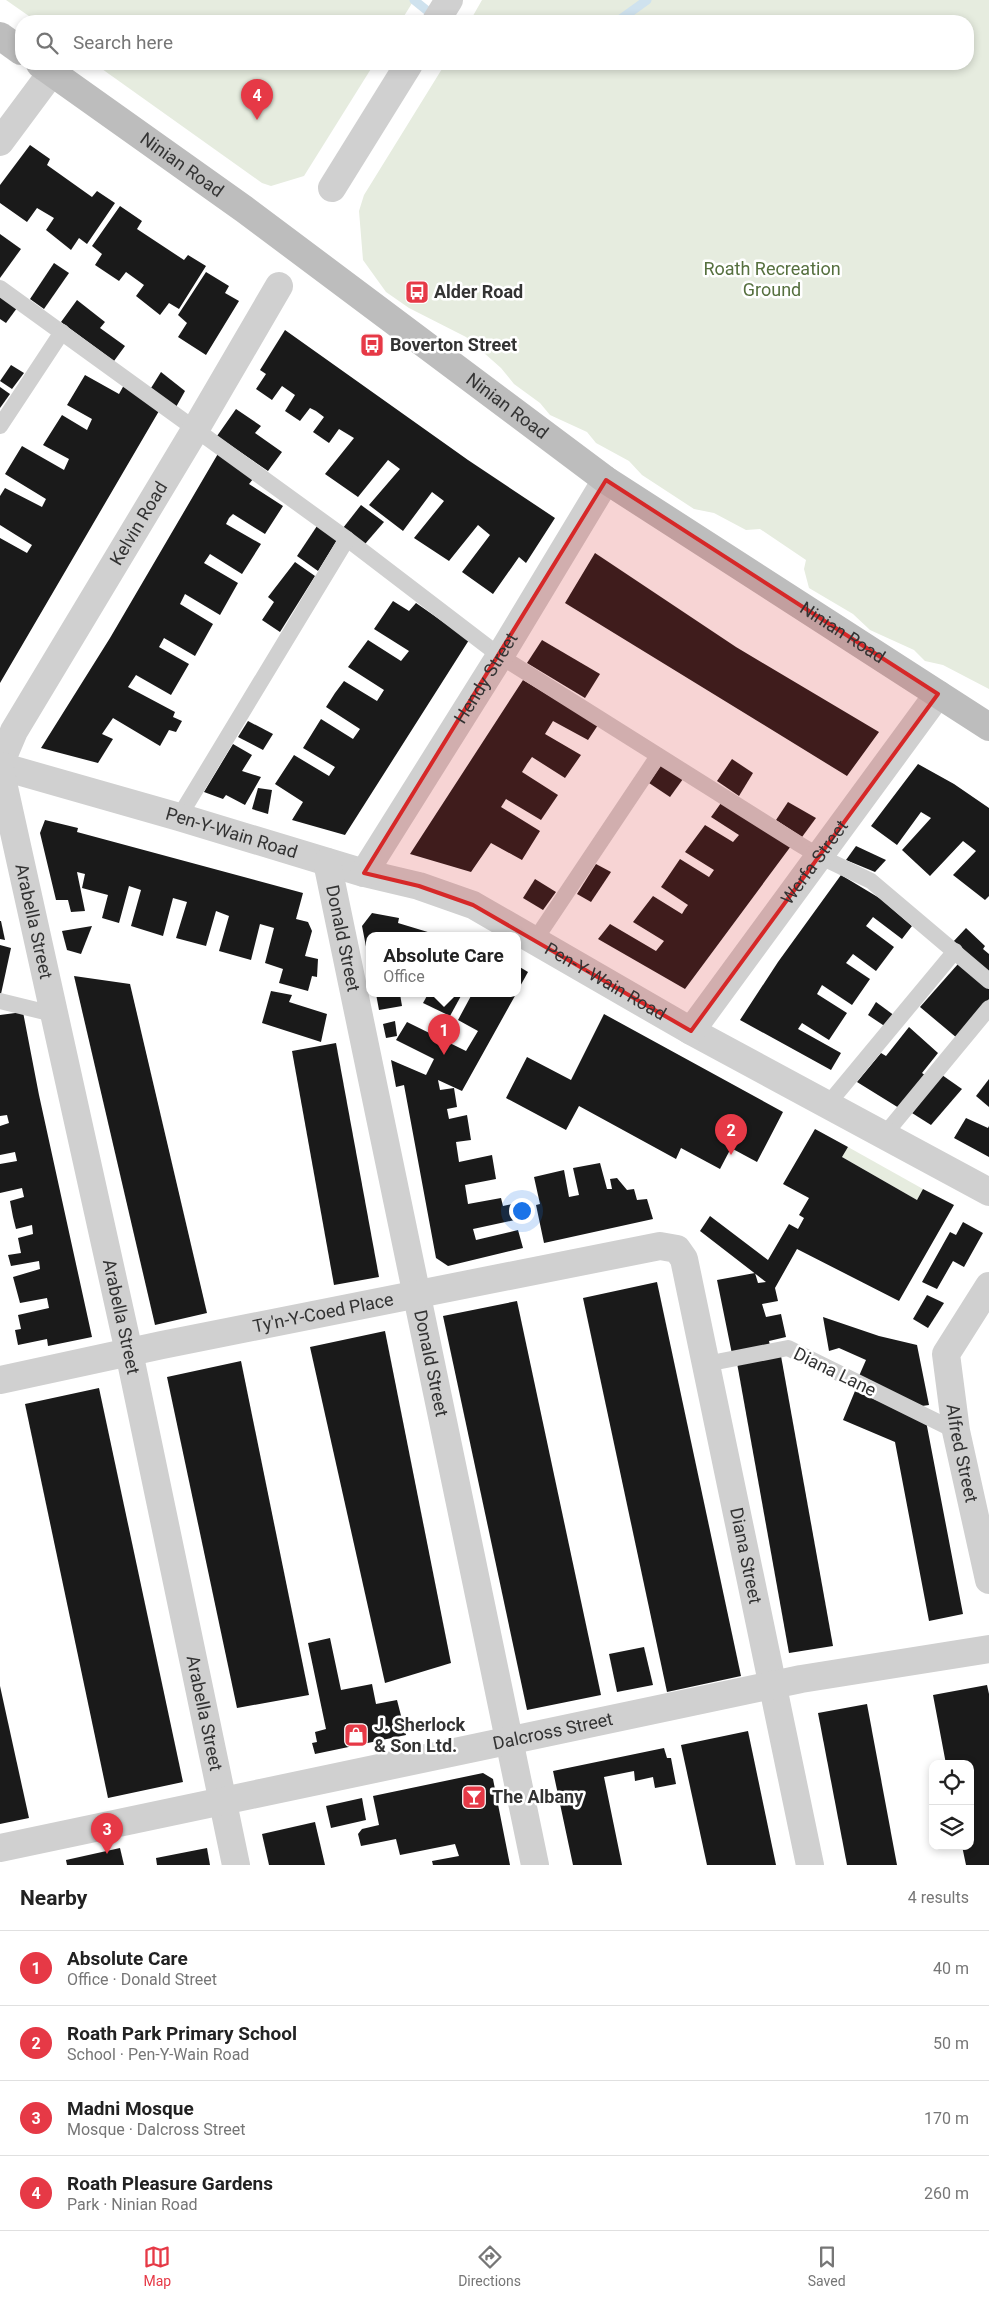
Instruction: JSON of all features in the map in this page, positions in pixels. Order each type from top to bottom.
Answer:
[{"type":"street","points":[[440,15],[449,0]]},
{"type":"street","points":[[0,36],[15,46]]},
{"type":"street","points":[[0,142],[45,70]]},
{"type":"street","name":"Ninian Road","points":[[49,70],[244,210],[606,480],[989,727]]},
{"type":"street","points":[[332,188],[405,70]]},
{"type":"street","name":"Kelvin Road","points":[[0,766],[14,731],[195,430],[278,286]]},
{"type":"street","name":"Hendy Street","points":[[364,873],[500,656],[606,480]]},
{"type":"street","name":"Werfa Street","points":[[691,1031],[938,694]]},
{"type":"street","name":"Pen-Y-Wain Road","points":[[0,766],[179,817],[364,873],[419,886],[473,905],[521,932]]},
{"type":"street","name":"Arabella Street","points":[[0,766],[53,1014],[129,1352],[236,1865]]},
{"type":"street","name":"Donald Street","points":[[327,862],[535,1865]]},
{"type":"street","name":"Pen-Y-Wain Road","points":[[521,932],[691,1031],[885,1134],[989,1192]]},
{"type":"street","name":"Ty'n-Y-Coed Place","points":[[0,1380],[129,1352],[660,1246],[677,1249]]},
{"type":"street","name":"Diana Street","points":[[677,1249],[684,1259],[810,1865]]},
{"type":"street","name":"Alfred Street","points":[[989,1286],[946,1354],[956,1431],[989,1580]]},
{"type":"street","name":"Dalcross Street","points":[[0,1848],[773,1685],[989,1649]]},
{"type":"lane","points":[[0,288],[347,539],[500,656],[819,856],[872,881],[989,981]]},
{"type":"lane","points":[[0,426],[62,332]]},
{"type":"lane","points":[[179,817],[347,539]]},
{"type":"lane","points":[[535,940],[658,756]]},
{"type":"lane","points":[[828,1104],[955,951]]},
{"type":"lane","points":[[0,1001],[53,1014]]},
{"type":"lane","points":[[885,1134],[989,1008]]},
{"type":"lane","name":"Diana Lane","points":[[706,1364],[788,1348],[956,1431]]},
{"type":"highlighted area","points":[[606,480],[938,694],[691,1031],[473,905],[419,886],[364,873]]},
{"type":"green space","points":[[6,0],[414,0],[405,15],[27,15]]},
{"type":"green space","name":"Roath Recreation Ground","points":[[482,0],[989,0],[989,689],[943,665],[925,661],[914,650],[870,630],[853,614],[809,588],[804,569],[806,560],[760,529],[746,530],[714,513],[694,509],[642,475],[629,461],[596,443],[587,432],[550,415],[540,403],[514,384],[501,368],[466,337],[409,308],[386,292],[363,260],[359,211],[364,195],[441,70],[974,70],[974,15],[473,15]]},
{"type":"green space","points":[[103,70],[370,70],[304,176],[271,186],[262,183]]},
{"type":"green space","points":[[848,1147],[923,1189],[917,1200],[842,1157]]},
{"type":"building","points":[[30,145],[50,159],[47,165],[92,197],[97,191],[115,203],[87,244],[79,238],[71,250],[46,230],[54,218],[37,208],[27,222],[0,203],[0,185]]},
{"type":"building","points":[[120,206],[142,221],[137,229],[184,260],[188,255],[206,266],[179,309],[169,303],[160,315],[136,296],[144,285],[126,272],[119,281],[95,265],[102,254],[92,246]]},
{"type":"building","points":[[0,234],[21,249],[0,278]]},
{"type":"building","points":[[54,263],[69,273],[44,309],[30,299]]},
{"type":"building","points":[[206,272],[229,286],[225,293],[239,301],[206,355],[178,337],[187,323],[178,315]]},
{"type":"building","points":[[0,295],[17,308],[6,323],[0,319]]},
{"type":"building","points":[[77,300],[105,322],[100,328],[125,346],[114,361],[61,322]]},
{"type":"building","points":[[285,330],[468,460],[555,518],[526,563],[519,557],[493,594],[462,572],[490,535],[478,525],[449,561],[414,538],[444,501],[432,492],[403,531],[369,505],[400,469],[388,460],[358,497],[325,474],[354,438],[339,429],[329,443],[313,432],[324,417],[316,411],[310,408],[300,421],[285,411],[295,395],[282,386],[272,400],[256,389],[266,374],[260,370]]},
{"type":"building","points":[[11,365],[24,373],[12,389],[0,381]]},
{"type":"building","points":[[161,372],[185,391],[176,407],[151,388]]},
{"type":"building","points":[[85,375],[119,394],[124,385],[159,411],[0,683],[0,538],[27,553],[32,545],[0,525],[0,496],[5,488],[42,507],[46,499],[5,474],[22,446],[64,470],[69,459],[43,445],[62,415],[87,430],[92,419],[67,405]]},
{"type":"building","points":[[0,387],[10,394],[0,408]]},
{"type":"building","points":[[236,409],[261,426],[255,433],[282,452],[268,471],[217,436]]},
{"type":"building","points":[[219,452],[253,479],[249,484],[283,506],[265,534],[233,514],[229,518],[226,524],[261,544],[242,574],[210,554],[204,563],[238,583],[220,615],[185,594],[180,604],[213,624],[195,656],[164,638],[159,647],[189,664],[171,695],[136,675],[128,687],[175,712],[173,717],[182,721],[176,732],[169,730],[160,746],[113,718],[102,734],[113,739],[98,763],[41,748],[110,638]]},
{"type":"building","points":[[361,505],[384,522],[365,544],[343,528]]},
{"type":"building","points":[[317,526],[337,540],[318,571],[297,556]]},
{"type":"building","points":[[595,553],[736,647],[879,732],[847,776],[565,603]]},
{"type":"building","points":[[295,562],[315,576],[280,632],[262,620],[274,602],[268,597]]},
{"type":"building","points":[[393,601],[409,611],[416,603],[469,640],[345,835],[292,820],[303,802],[275,784],[294,755],[329,776],[335,767],[303,748],[321,719],[353,739],[360,729],[326,707],[335,693],[344,681],[377,701],[384,690],[348,667],[368,640],[401,661],[409,651],[374,629]]},
{"type":"building","points":[[542,640],[600,674],[585,698],[527,663]]},
{"type":"building","points":[[523,680],[598,725],[588,740],[553,721],[545,734],[581,755],[565,778],[532,757],[522,772],[558,795],[541,820],[506,799],[501,807],[540,831],[522,860],[491,843],[471,872],[410,854]]},
{"type":"building","points":[[248,721],[273,734],[263,750],[238,737]]},
{"type":"building","points":[[233,744],[252,755],[242,771],[261,777],[245,805],[226,795],[223,799],[204,792]]},
{"type":"building","points":[[732,759],[753,773],[739,796],[717,781]]},
{"type":"building","points":[[918,764],[954,784],[989,808],[989,896],[985,900],[953,875],[976,851],[963,841],[930,876],[902,850],[931,818],[921,812],[897,845],[871,826]]},
{"type":"building","points":[[661,765],[683,779],[670,797],[649,783]]},
{"type":"building","points":[[258,788],[272,790],[268,814],[252,809]]},
{"type":"building","points":[[788,802],[816,818],[802,837],[776,820]]},
{"type":"building","points":[[721,803],[791,846],[685,989],[598,939],[610,924],[656,951],[664,941],[633,922],[653,896],[682,914],[688,905],[661,887],[680,859],[709,877],[714,870],[685,852],[705,825],[733,842],[739,835],[711,817]]},
{"type":"building","points":[[45,820],[78,828],[77,832],[303,893],[296,919],[308,922],[312,931],[305,956],[318,959],[317,977],[312,976],[308,991],[279,983],[283,969],[265,963],[274,928],[260,924],[251,960],[219,951],[229,916],[216,911],[206,946],[176,938],[187,902],[173,898],[163,936],[131,926],[141,890],[129,886],[119,923],[102,918],[108,895],[82,888],[85,874],[77,872],[85,911],[71,912],[68,900],[56,900],[40,833]]},
{"type":"building","points":[[856,846],[886,860],[875,872],[846,860]]},
{"type":"building","points":[[596,864],[611,872],[591,902],[577,894]]},
{"type":"building","points":[[841,875],[881,899],[912,926],[902,939],[873,917],[866,926],[894,947],[876,971],[853,954],[846,963],[870,979],[852,1005],[822,985],[817,994],[847,1013],[829,1040],[802,1023],[798,1029],[841,1053],[831,1070],[740,1020],[778,962]]},
{"type":"building","points":[[535,879],[556,892],[543,910],[523,898]]},
{"type":"building","points":[[372,913],[399,918],[398,923],[428,932],[366,932],[366,947],[362,926]]},
{"type":"building","points":[[1,921],[5,940],[0,939]]},
{"type":"building","points":[[92,926],[81,954],[67,950],[62,931]]},
{"type":"building","points":[[966,928],[985,946],[983,949],[989,954],[989,973],[953,942]]},
{"type":"building","points":[[0,945],[11,948],[1,994],[0,994]]},
{"type":"building","points":[[958,964],[989,989],[989,999],[957,1038],[920,1007]]},
{"type":"building","points":[[521,968],[528,972],[521,985]]},
{"type":"building","points":[[74,976],[130,984],[207,1313],[155,1325]]},
{"type":"building","points":[[271,991],[292,995],[289,1002],[327,1014],[321,1042],[262,1023]]},
{"type":"building","points":[[377,997],[400,997],[402,1006],[379,1010]]},
{"type":"building","points":[[426,997],[460,997],[450,1016],[423,1003]]},
{"type":"building","points":[[470,997],[514,997],[462,1091],[438,1080],[440,1090],[454,1088],[457,1107],[447,1109],[449,1119],[467,1115],[471,1140],[456,1142],[459,1162],[492,1155],[496,1179],[465,1185],[468,1204],[501,1198],[503,1206],[512,1204],[515,1220],[473,1229],[476,1240],[518,1230],[523,1248],[448,1266],[436,1258],[404,1085],[396,1087],[391,1060],[426,1075],[434,1059],[396,1040],[407,1022],[466,1051],[478,1031],[458,1020]]},
{"type":"building","points":[[876,1002],[895,1016],[886,1027],[868,1015]]},
{"type":"building","points":[[23,1012],[39,1095],[92,1337],[48,1346],[47,1339],[18,1345],[15,1330],[21,1329],[18,1315],[49,1308],[47,1298],[20,1303],[13,1277],[40,1269],[39,1261],[11,1266],[8,1255],[21,1253],[18,1238],[33,1234],[32,1225],[16,1229],[10,1201],[24,1197],[22,1188],[0,1193],[0,1164],[17,1161],[15,1152],[0,1155],[0,1126],[9,1123],[7,1115],[0,1116],[0,1015]]},
{"type":"building","points":[[604,1014],[783,1112],[757,1162],[731,1148],[720,1169],[681,1148],[676,1159],[579,1106],[566,1130],[506,1098],[527,1057],[571,1080]]},
{"type":"building","points":[[395,1021],[397,1036],[386,1038],[383,1024]]},
{"type":"building","points":[[909,1027],[938,1053],[922,1073],[926,1076],[899,1108],[857,1082],[881,1053],[886,1056]]},
{"type":"building","points":[[336,1043],[379,1277],[334,1285],[292,1051]]},
{"type":"building","points":[[942,1075],[962,1089],[931,1125],[912,1113]]},
{"type":"building","points":[[989,1079],[989,1107],[976,1096]]},
{"type":"building","points":[[966,1118],[988,1128],[989,1126],[989,1157],[954,1138]]},
{"type":"building","points":[[815,1129],[848,1147],[842,1157],[917,1200],[923,1189],[954,1205],[899,1301],[797,1249],[775,1288],[778,1301],[762,1304],[766,1317],[781,1314],[786,1337],[769,1341],[770,1346],[732,1354],[717,1280],[754,1273],[700,1231],[710,1216],[768,1260],[789,1224],[798,1229],[804,1218],[799,1215],[809,1198],[783,1184]],"holes":[[[755,1274],[766,1282],[758,1283]]]},
{"type":"building","points":[[600,1163],[607,1189],[612,1189],[610,1179],[617,1178],[627,1190],[634,1189],[637,1200],[647,1199],[653,1219],[544,1243],[536,1205],[540,1204],[534,1177],[564,1170],[569,1197],[579,1195],[573,1168]]},
{"type":"building","points":[[963,1222],[983,1233],[964,1267],[953,1261],[937,1289],[922,1282],[950,1232],[956,1235]]},
{"type":"building","points":[[657,1282],[741,1676],[667,1692],[583,1298]]},
{"type":"building","points":[[927,1295],[944,1303],[928,1328],[913,1319]]},
{"type":"building","points":[[517,1301],[601,1695],[527,1710],[443,1316]]},
{"type":"building","points":[[823,1317],[879,1336],[917,1345],[929,1405],[922,1406],[859,1376],[866,1360],[839,1348],[829,1351]]},
{"type":"building","points":[[385,1331],[451,1663],[385,1683],[310,1347]]},
{"type":"building","points":[[781,1356],[833,1646],[789,1653],[737,1363]]},
{"type":"building","points":[[241,1361],[309,1695],[237,1708],[167,1377]]},
{"type":"building","points":[[99,1388],[183,1782],[108,1798],[25,1404]]},
{"type":"building","points":[[855,1391],[926,1421],[963,1614],[929,1621],[895,1442],[843,1420]]},
{"type":"building","points":[[330,1638],[341,1690],[372,1684],[376,1704],[397,1700],[406,1735],[315,1754],[312,1743],[317,1742],[315,1732],[326,1729],[308,1643]]},
{"type":"building","points":[[644,1647],[653,1685],[617,1692],[609,1654]]},
{"type":"building","points":[[987,1685],[989,1694],[989,1865],[966,1865],[963,1850],[974,1850],[974,1760],[945,1760],[933,1695]]},
{"type":"building","points":[[0,1686],[29,1818],[0,1824]]},
{"type":"building","points":[[867,1704],[897,1865],[847,1865],[818,1713]]},
{"type":"building","points":[[748,1731],[776,1865],[707,1865],[681,1745]]},
{"type":"building","points":[[664,1748],[667,1758],[671,1758],[676,1784],[655,1788],[653,1777],[635,1781],[634,1771],[604,1777],[622,1865],[573,1865],[553,1771]]},
{"type":"building","points":[[483,1773],[493,1779],[510,1865],[433,1865],[432,1861],[459,1856],[455,1844],[400,1855],[396,1839],[361,1846],[358,1834],[362,1829],[379,1825],[373,1796]]},
{"type":"building","points":[[362,1798],[366,1820],[331,1828],[326,1806]]},
{"type":"building","points":[[315,1822],[325,1865],[269,1865],[262,1834]]},
{"type":"building","points":[[120,1848],[124,1865],[67,1865],[66,1860]]},
{"type":"building","points":[[207,1848],[210,1865],[157,1865],[156,1858]]},
{"type":"waterway","points":[[414,0],[433,15]]},
{"type":"waterway","points":[[626,15],[647,0]]},
{"type":"place","name":"Roath Pleasure Gardens","points":[[257,120]]},
{"type":"place","name":"Alder Road","points":[[417,292]]},
{"type":"place","name":"Boverton Street","points":[[372,345]]},
{"type":"place","name":"Absolute Care","points":[[444,1055]]},
{"type":"place","name":"Roath Park Primary School","points":[[731,1155]]},
{"type":"place","name":"J. Sherlock & Son Ltd.","points":[[356,1735]]},
{"type":"place","name":"The Albany","points":[[474,1797]]},
{"type":"place","name":"Madni Mosque","points":[[107,1854]]}]
